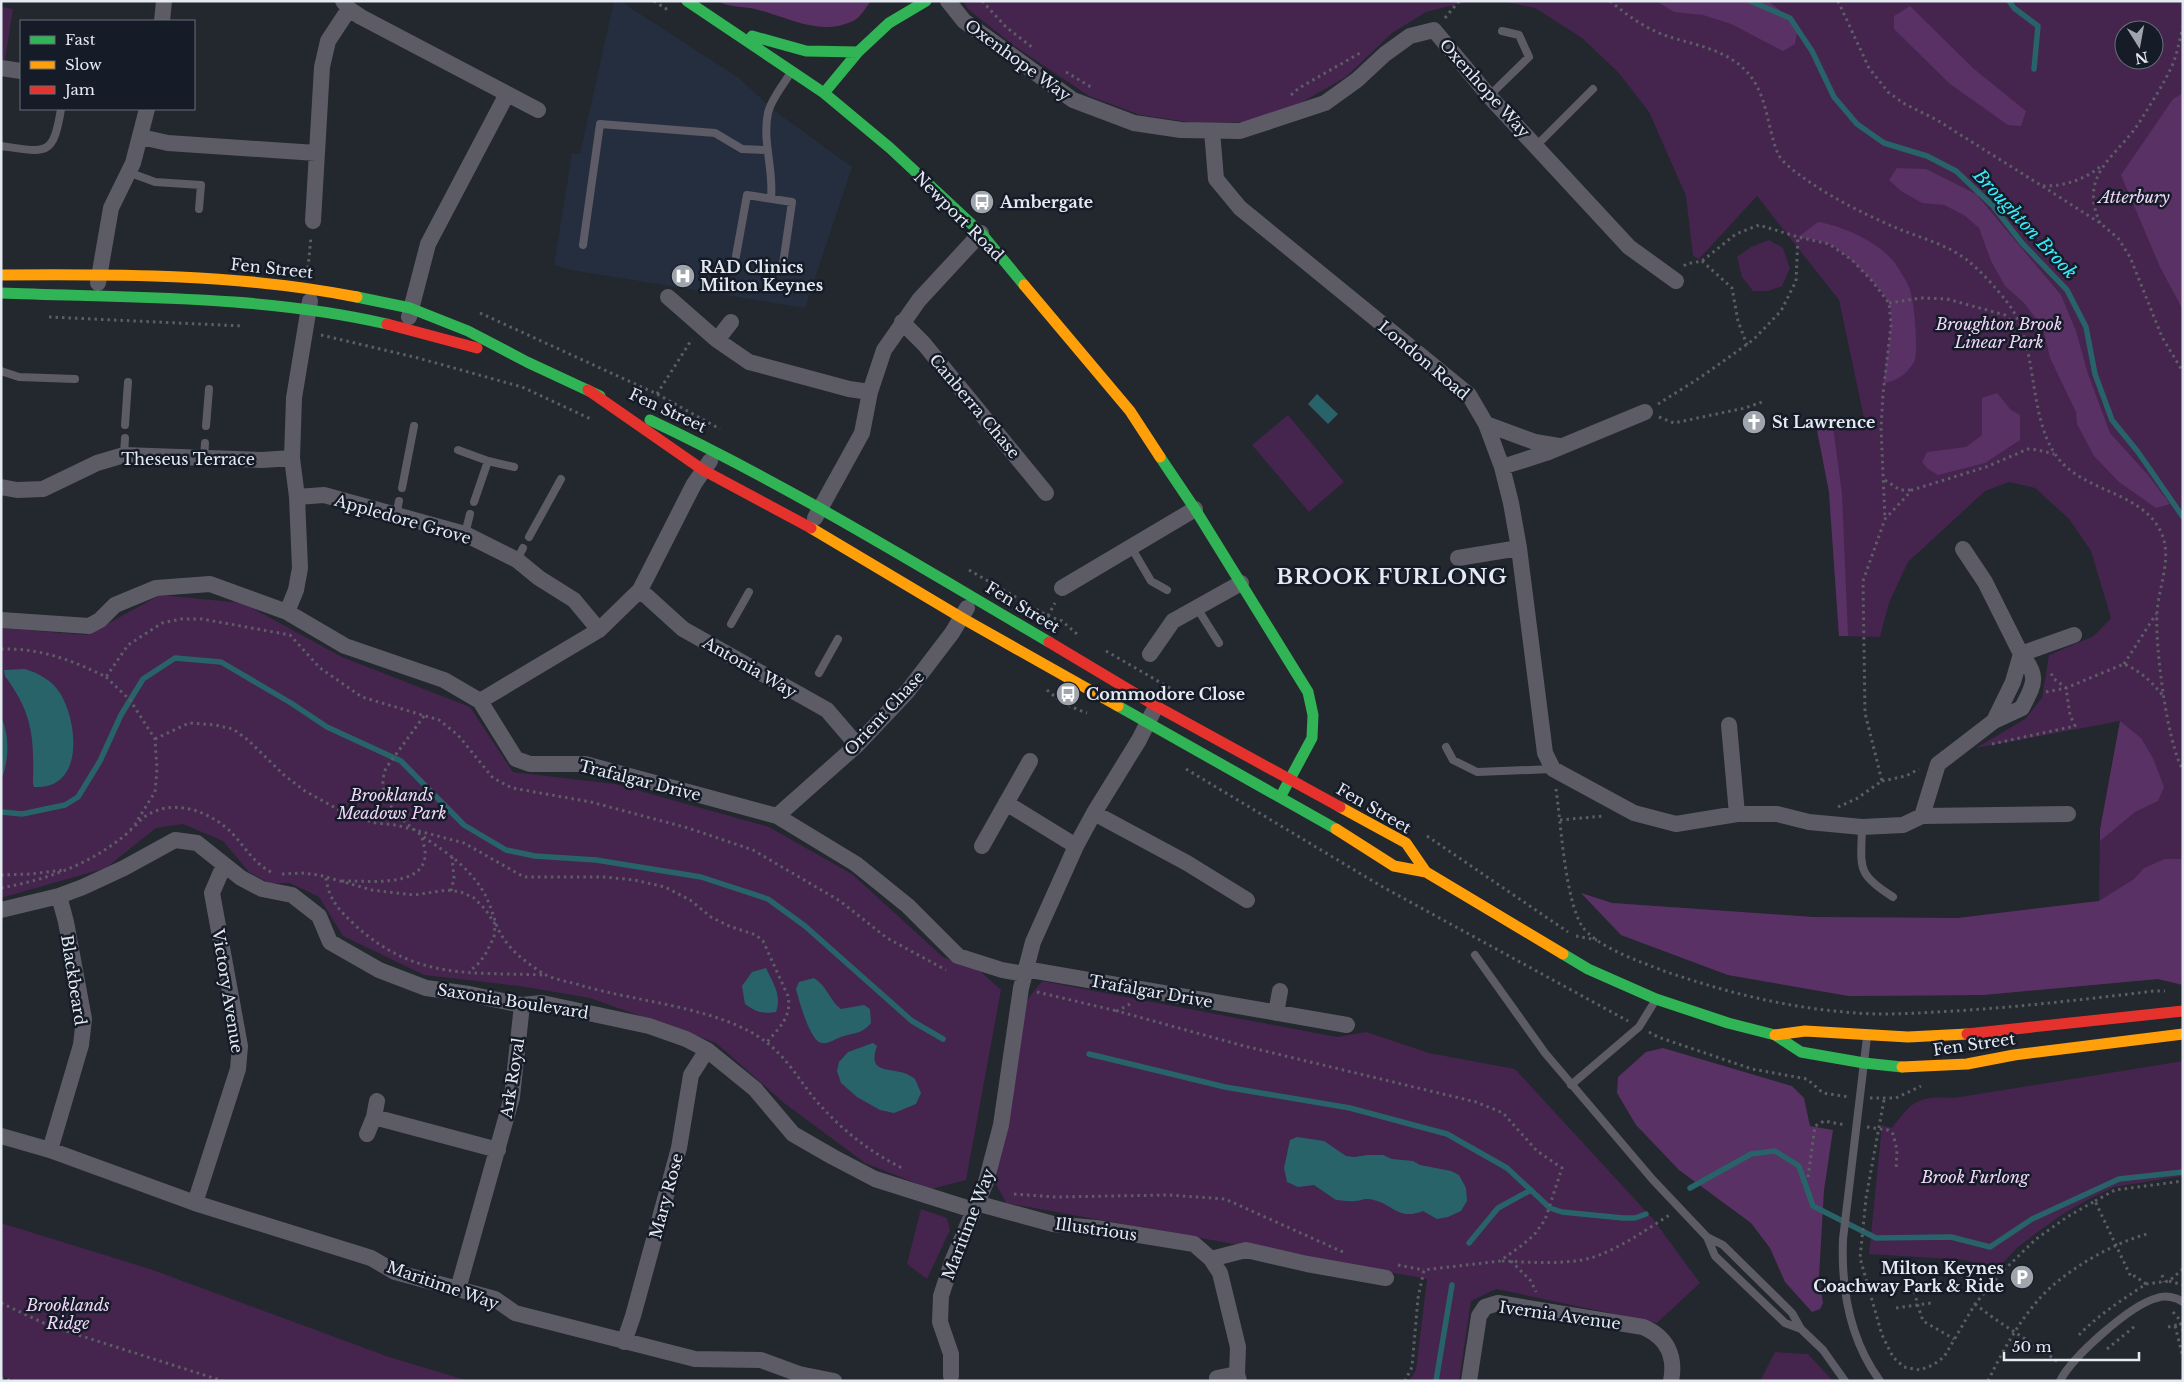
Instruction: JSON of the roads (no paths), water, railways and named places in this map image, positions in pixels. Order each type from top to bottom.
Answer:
[{"type":"street","points":[[162,20],[164,1]]},
{"type":"street","name":"Newport Road","points":[[687,1],[824,93],[890,148],[981,233],[1130,411],[1195,509],[1308,692],[1313,715],[1312,738],[1280,797]]},
{"type":"street","points":[[824,93],[858,52],[889,23],[926,1]]},
{"type":"street","name":"Oxenhope Way","points":[[948,1],[964,21],[1073,100],[1134,123],[1181,130],[1240,131],[1325,104],[1357,80],[1385,54],[1410,36],[1434,30],[1490,96],[1629,247],[1676,281]]},
{"type":"street","points":[[313,221],[322,67],[328,41],[346,5],[538,110]]},
{"type":"street","points":[[734,32],[806,51],[858,52]]},
{"type":"street","points":[[1,68],[20,70]]},
{"type":"street","points":[[406,328],[428,244],[508,94]]},
{"type":"street","points":[[97,296],[98,274],[111,208],[128,172],[141,137],[147,110]]},
{"type":"street","name":"London Road","points":[[1212,131],[1216,179],[1240,208],[1469,395],[1486,424],[1502,467],[1511,503],[1519,548],[1545,753],[1553,769]]},
{"type":"street","points":[[141,137],[168,143],[316,153]]},
{"type":"street","points":[[810,527],[862,433],[870,392],[884,350],[919,300],[981,233]]},
{"type":"street","name":"Fen Street","points":[[1,275],[98,274],[215,279],[312,288],[410,308],[468,331],[527,362],[716,451],[820,508],[973,596],[1156,706],[1406,843],[1426,872]]},
{"type":"street","points":[[287,612],[296,590],[300,568],[297,497],[292,458],[294,398],[312,288]]},
{"type":"street","name":"Fen Street","points":[[1,293],[97,296],[309,310],[406,328],[527,362]]},
{"type":"street","points":[[668,297],[717,340],[749,362],[849,389],[870,392]]},
{"type":"street","points":[[717,340],[731,322]]},
{"type":"street","name":"Canberra Chase","points":[[902,322],[924,344],[1046,492]]},
{"type":"street","name":"Fen Street","points":[[588,390],[703,470],[810,527],[962,618],[1317,816],[1394,866],[1426,872],[1588,969],[1656,999],[1728,1023],[1775,1035],[1801,1052],[1864,1064],[1900,1067],[1968,1064],[2014,1055],[2183,1034]]},
{"type":"street","points":[[1502,467],[1546,453],[1559,446],[1608,429],[1645,412]]},
{"type":"street","points":[[1486,424],[1535,442],[1559,446]]},
{"type":"street","name":"Theseus Terrace","points":[[1,487],[17,490],[43,489],[97,463],[124,455],[204,451],[292,458]]},
{"type":"street","points":[[480,701],[598,630],[640,590],[703,470],[716,451]]},
{"type":"street","name":"Appledore Grove","points":[[297,497],[324,495],[398,508],[520,554],[539,578],[574,600],[598,630]]},
{"type":"street","points":[[1062,588],[1195,509]]},
{"type":"street","points":[[1458,558],[1519,548]]},
{"type":"street","points":[[1922,816],[1938,764],[1994,721],[2022,708],[2033,684],[2031,667],[2021,654],[1986,582],[1963,549]]},
{"type":"street","points":[[1150,654],[1173,622],[1241,583]]},
{"type":"street","name":"Trafalgar Drive","points":[[1,620],[89,626],[100,620],[115,606],[156,588],[210,584],[287,612],[345,646],[444,680],[480,701],[516,759],[530,764],[585,764],[777,816],[856,864],[908,906],[958,956],[1024,977],[1156,992],[1347,1025]]},
{"type":"street","name":"Antonia Way","points":[[640,590],[683,628],[721,643],[808,693],[827,710],[857,745]]},
{"type":"street","name":"Orient Chase","points":[[777,816],[857,745],[907,692],[962,618],[973,596]]},
{"type":"street","points":[[2021,654],[2074,636]]},
{"type":"street","points":[[1994,721],[2013,682],[2021,654]]},
{"type":"street","points":[[1024,977],[1033,942],[1076,846],[1156,706]]},
{"type":"street","points":[[1729,724],[1737,814]]},
{"type":"street","points":[[982,846],[1030,761]]},
{"type":"street","points":[[1553,769],[1634,813],[1676,824],[1737,814],[1777,814],[1809,822],[1862,827],[1903,825],[1922,816],[2068,814]]},
{"type":"street","points":[[1006,803],[1076,846]]},
{"type":"street","points":[[1094,813],[1187,863],[1247,900]]},
{"type":"street","name":"Saxonia Boulevard","points":[[1,910],[59,896],[124,868],[174,840],[197,843],[241,878],[262,889],[292,895],[319,916],[330,942],[379,970],[426,988],[469,994],[522,1005],[542,1003],[649,1026],[686,1039],[707,1050],[755,1089],[794,1134],[833,1157],[875,1179],[975,1206]]},
{"type":"street","name":"Victory Avenue","points":[[195,1203],[238,1068],[240,1046],[212,893],[224,865]]},
{"type":"street","name":"Blackbeard","points":[[50,1150],[81,1045],[84,1019],[66,922],[59,896]]},
{"type":"street","name":"Maritime Way","points":[[952,1379],[950,1354],[940,1322],[941,1296],[986,1182],[1001,1125],[1024,977]]},
{"type":"street","points":[[1276,1013],[1280,991]]},
{"type":"street","name":"Ark Royal","points":[[458,1289],[512,1097],[522,1005]]},
{"type":"street","name":"Fen Street","points":[[1775,1035],[1805,1031],[1908,1037],[1979,1034],[2183,1011]]},
{"type":"street","name":"Mary Rose","points":[[624,1342],[680,1148],[691,1075],[707,1050]]},
{"type":"street","points":[[367,1134],[376,1109],[498,1150]]},
{"type":"street","name":"Maritime Way","points":[[1,1136],[50,1150],[195,1203],[371,1258],[395,1272],[495,1300],[515,1313],[695,1359],[761,1360],[799,1374],[834,1381]]},
{"type":"street","name":"Illustrious","points":[[975,1206],[1053,1224],[1096,1228],[1194,1244],[1211,1259],[1220,1273],[1238,1347],[1238,1377],[1216,1378]]},
{"type":"street","points":[[1211,1259],[1246,1250],[1307,1264],[1388,1271]]},
{"type":"street","name":"Ivernia Avenue","points":[[1469,1381],[1479,1316],[1485,1307],[1498,1304],[1644,1327],[1662,1339],[1671,1353],[1673,1362],[1671,1381]]},
{"type":"lane","points":[[1490,96],[1528,57],[1519,35],[1502,31]]},
{"type":"lane","points":[[771,198],[773,181],[767,150],[768,112],[792,70]]},
{"type":"lane","points":[[1537,145],[1593,89]]},
{"type":"lane","points":[[1,146],[36,151],[44,150],[52,144],[57,133],[60,110]]},
{"type":"lane","points":[[583,245],[600,124],[715,133],[742,150],[767,150]]},
{"type":"lane","points":[[128,172],[155,182],[201,185],[199,210]]},
{"type":"lane","points":[[736,256],[747,195],[771,198],[792,202],[783,264]]},
{"type":"lane","points":[[1,372],[19,377],[76,379]]},
{"type":"lane","points":[[125,424],[128,382]]},
{"type":"lane","points":[[206,426],[209,389]]},
{"type":"lane","points":[[402,488],[414,426]]},
{"type":"lane","points":[[124,455],[125,438]]},
{"type":"lane","points":[[458,450],[488,461],[514,466]]},
{"type":"lane","points":[[474,502],[488,461]]},
{"type":"lane","points":[[529,537],[561,479]]},
{"type":"lane","points":[[465,534],[470,514]]},
{"type":"lane","points":[[1131,547],[1151,581],[1167,590]]},
{"type":"lane","points":[[731,624],[749,592]]},
{"type":"lane","points":[[1197,608],[1219,644]]},
{"type":"lane","points":[[819,673],[838,639]]},
{"type":"lane","points":[[1446,747],[1453,760],[1476,772],[1553,769]]},
{"type":"lane","points":[[1862,827],[1861,861],[1864,872],[1871,884],[1893,897]]},
{"type":"lane","points":[[1474,955],[1545,1053],[1571,1085],[1707,1237],[1723,1245],[1792,1313],[1801,1329],[1823,1350],[1845,1381]]},
{"type":"lane","points":[[1571,1085],[1639,1027],[1656,999]]},
{"type":"lane","points":[[1867,1036],[1842,1266],[1844,1292],[1849,1315],[1860,1343],[1880,1381]]},
{"type":"lane","points":[[1707,1237],[1715,1256],[1785,1323],[1801,1329]]},
{"type":"lane","points":[[2060,1381],[2066,1368],[2110,1327],[2142,1304],[2157,1298],[2174,1298],[2183,1302]]},
{"type":"water","points":[[1317,394],[1338,414],[1328,424],[1308,404]]},
{"type":"water","points":[[25,669],[44,678],[57,688],[71,720],[73,752],[69,766],[62,778],[50,785],[34,787],[30,726],[21,702],[5,676],[4,670]]},
{"type":"water","points":[[1,717],[6,732],[7,757],[1,780]]},
{"type":"water","points":[[766,968],[777,995],[778,1006],[776,1012],[760,1012],[745,1004],[742,986],[752,972]]},
{"type":"water","points":[[814,978],[841,1009],[864,1005],[870,1009],[871,1023],[862,1031],[830,1042],[822,1043],[818,1041],[809,1028],[796,989],[799,982]]},
{"type":"water","points":[[873,1043],[877,1046],[875,1061],[877,1065],[881,1068],[905,1073],[915,1079],[921,1093],[916,1104],[894,1113],[880,1110],[857,1097],[841,1083],[837,1071],[839,1062],[848,1052]]},
{"type":"water","points":[[1297,1137],[1324,1141],[1346,1156],[1383,1155],[1392,1159],[1413,1161],[1420,1165],[1451,1171],[1459,1175],[1466,1188],[1467,1201],[1461,1211],[1448,1217],[1437,1219],[1423,1211],[1406,1214],[1375,1200],[1336,1200],[1314,1185],[1298,1187],[1287,1182],[1284,1168],[1290,1140]]},
{"type":"waterway","name":"Broughton Brook","points":[[1750,1],[1790,18],[1812,51],[1834,97],[1857,124],[1884,143],[1927,156],[1956,171],[1993,206],[2022,243],[2067,290],[2086,327],[2095,374],[2112,420],[2138,452],[2183,517]]},
{"type":"waterway","points":[[2009,1],[2014,8],[2038,26],[2034,69]]},
{"type":"waterway","points":[[1,812],[22,814],[65,805],[78,797],[100,761],[121,715],[143,679],[175,658],[221,662],[291,703],[327,727],[401,761],[464,825],[506,850],[535,856],[596,860],[701,877],[768,899],[805,926],[912,1021],[943,1039]]},
{"type":"waterway","points":[[1089,1054],[1225,1087],[1350,1108],[1447,1134],[1507,1168],[1550,1208],[1562,1212],[1623,1218],[1635,1218],[1646,1214]]},
{"type":"waterway","points":[[1690,1188],[1751,1154],[1775,1151],[1799,1166],[1813,1206],[1876,1238],[1951,1237],[1990,1247],[2032,1219],[2119,1179],[2183,1172]]},
{"type":"waterway","points":[[1469,1243],[1498,1208],[1531,1190]]},
{"type":"waterway","points":[[1436,1381],[1452,1285]]},
{"type":"place","name":"Ambergate","points":[[982,202]]},
{"type":"place","name":"RAD Clinics Milton Keynes","points":[[683,276]]},
{"type":"place","name":"St Lawrence","points":[[1754,422]]},
{"type":"place","name":"Commodore Close","points":[[1068,694]]},
{"type":"place","name":"Milton Keynes Coachway Park & Ride","points":[[2022,1277]]},
{"type":"district","name":"BROOK FURLONG","points":[[1392,577]]},
{"type":"park label","name":"Atterbury","points":[[2134,197]]},
{"type":"park label","name":"Broughton Brook Linear Park","points":[[1999,333]]},
{"type":"park label","name":"Brooklands Meadows Park","points":[[392,804]]},
{"type":"park label","name":"Brook Furlong","points":[[1975,1177]]},
{"type":"park label","name":"Brooklands Ridge","points":[[68,1314]]}]
